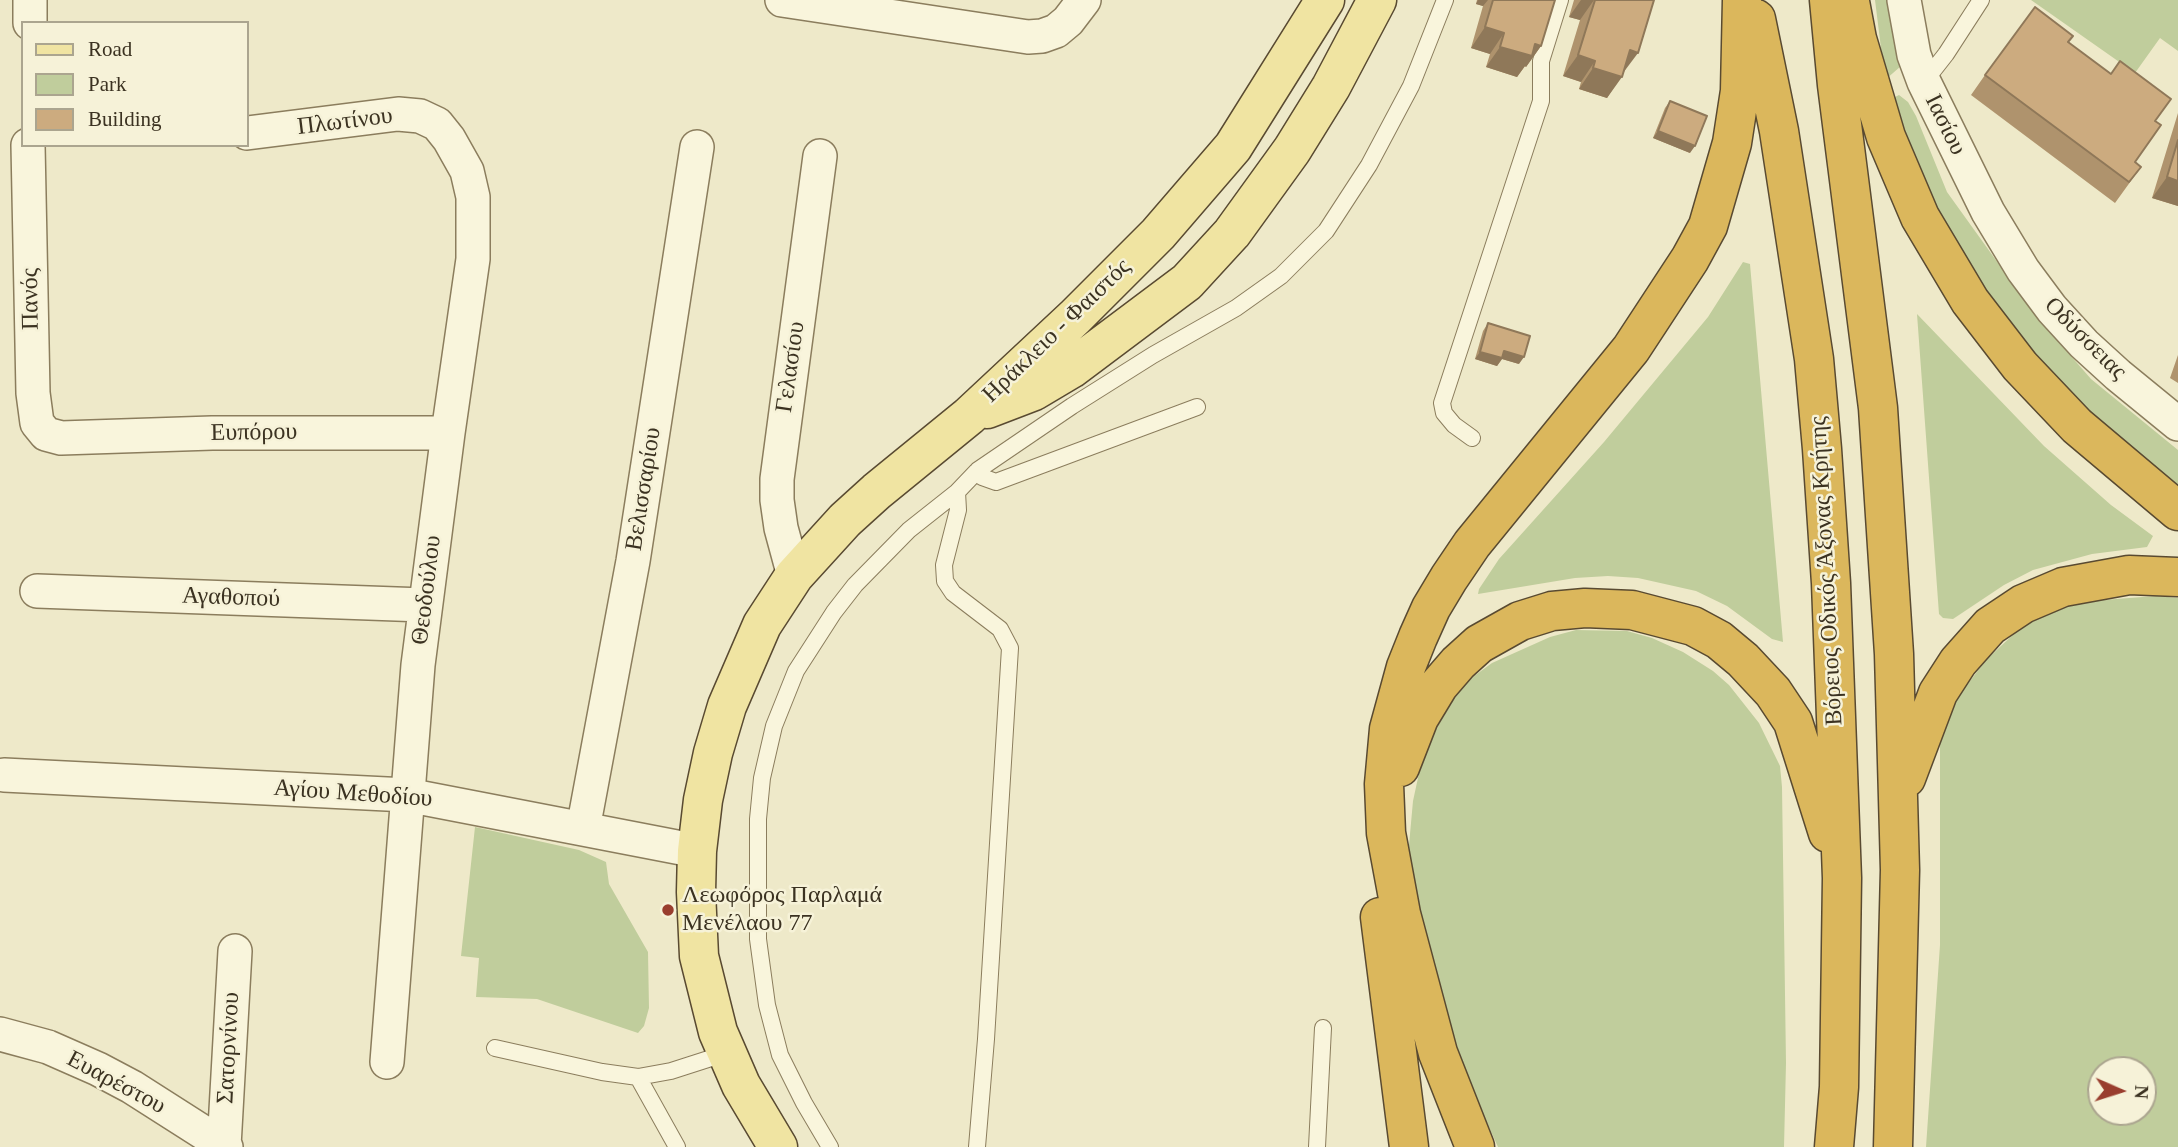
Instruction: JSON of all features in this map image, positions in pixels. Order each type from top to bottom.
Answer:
[{"type":"highway","points":[[1475,1147],[1438,1054],[1401,914],[1386,821],[1384,784],[1389,729],[1406,667],[1431,608],[1472,544],[1631,349],[1690,259],[1708,226],[1732,144],[1740,91],[1742,0]]},
{"type":"highway","name":"Βόρειος Οδικός Άξονας Κρήτης","points":[[1752,0],[1779,131],[1814,359],[1830,583],[1842,878],[1839,1087],[1835,1147]]},
{"type":"highway","points":[[1829,0],[1837,85],[1878,408],[1894,654],[1900,870],[1893,1147]]},
{"type":"highway","points":[[1850,0],[1857,39],[1886,137],[1920,217],[1970,301],[2020,366],[2077,426],[2178,511]]},
{"type":"highway","points":[[1899,796],[1938,693],[1958,662],[1990,626],[2023,604],[2063,587],[2129,575],[2178,577]]},
{"type":"highway","points":[[1409,1146],[1377,886],[1379,858],[1386,821],[1409,741],[1419,718],[1439,685],[1479,644],[1520,621],[1552,611],[1585,608],[1632,610],[1693,626],[1719,640],[1773,692],[1793,722],[1842,878]]},
{"type":"main road","name":"Ηράκλειο - Φαιστός","points":[[968,415],[1074,317],[1158,234],[1233,147],[1325,0]]},
{"type":"main road","name":"Ηράκλειο - Φαιστός","points":[[968,415],[1034,391],[1071,369],[1187,282],[1233,233],[1292,150],[1331,87],[1377,0]]},
{"type":"main road","points":[[778,1147],[752,1106],[727,1053],[711,1007],[699,956],[697,851],[703,800],[713,753],[727,706],[761,625],[794,576],[877,491],[968,415]]},
{"type":"street","points":[[30,0],[30,21]]},
{"type":"street","points":[[782,0],[1028,37],[1056,31],[1068,21],[1084,0]]},
{"type":"street","name":"Ιασίου","points":[[1904,0],[1914,55],[1924,82],[2005,242]]},
{"type":"street","name":"Πλωτίνου","points":[[248,133],[398,114],[420,116],[440,128]]},
{"type":"street","name":"Θεοδούλου","points":[[387,1062],[424,605],[472,267],[474,213],[467,172],[440,128]]},
{"type":"street","name":"Πανός","points":[[28,147],[35,413],[41,430],[46,435],[61,438]]},
{"type":"street","name":"Βελισσαρίου","points":[[583,828],[633,561],[697,147]]},
{"type":"street","name":"Γελασίου","points":[[794,576],[781,528],[776,500],[776,479],[820,156]]},
{"type":"street","name":"Οδύσσειας","points":[[2005,242],[2038,292],[2067,326],[2118,375],[2178,424]]},
{"type":"street","name":"Ευπόρου","points":[[61,438],[212,433],[447,433]]},
{"type":"street","name":"Αγαθοπού","points":[[37,592],[424,605]]},
{"type":"street","name":"Αγίου Μεθοδίου","points":[[4,775],[407,795],[697,851]]},
{"type":"street","name":"Σατορνίνου","points":[[225,1146],[235,951]]},
{"type":"street","name":"Ευαρέστου","points":[[0,1034],[48,1048],[98,1069],[225,1146]]},
{"type":"lane","points":[[830,1147],[780,1055],[762,975],[758,939],[759,805],[774,726],[796,671],[834,612],[884,554],[909,530],[957,492],[978,470],[1141,362],[1236,308],[1281,276],[1326,231],[1369,165],[1411,86],[1445,0]]},
{"type":"lane","points":[[1472,438],[1454,425],[1444,413],[1442,403],[1541,101],[1541,61],[1560,0]]},
{"type":"lane","points":[[1924,82],[1946,54],[1980,0]]},
{"type":"lane","points":[[978,470],[982,478],[996,482],[1197,407]]},
{"type":"lane","points":[[957,492],[958,510],[944,565],[945,582],[953,593],[1000,629],[1010,648],[977,1147]]},
{"type":"lane","points":[[1317,1147],[1323,1028]]},
{"type":"lane","points":[[495,1048],[601,1072],[638,1077],[671,1071],[727,1053]]},
{"type":"lane","points":[[638,1077],[677,1147]]},
{"type":"green space","points":[[1875,0],[1892,0],[1901,66],[1885,80]]},
{"type":"green space","points":[[2031,0],[2178,0],[2178,51],[2160,38],[2135,73]]},
{"type":"green space","points":[[1899,95],[1908,102],[1916,116],[1947,192],[2036,316],[2091,379],[2178,450],[2178,491],[2118,440],[2065,389],[2013,332],[1970,273],[1932,206],[1895,112],[1895,97]]},
{"type":"green space","points":[[1743,262],[1750,264],[1783,642],[1772,639],[1727,606],[1696,591],[1638,578],[1575,578],[1478,594],[1499,559],[1604,442],[1708,317]]},
{"type":"green space","points":[[1917,314],[2044,446],[2111,505],[2153,536],[2147,547],[2092,554],[2033,570],[2004,585],[1953,619],[1943,618],[1939,614]]},
{"type":"green space","points":[[2156,596],[2178,598],[2178,1147],[1926,1147],[1940,945],[1940,744],[1949,713],[1957,698],[1986,660],[2038,615],[2063,603]]},
{"type":"green space","points":[[1576,630],[1627,631],[1652,638],[1683,652],[1713,671],[1729,685],[1759,723],[1780,766],[1786,1063],[1784,1147],[1498,1147],[1468,1081],[1442,1012],[1412,888],[1409,845],[1413,801],[1421,764],[1436,729],[1470,679],[1492,663],[1550,637]]},
{"type":"green space","points":[[475,827],[579,850],[606,862],[609,884],[648,952],[649,1008],[644,1026],[638,1033],[537,999],[476,997],[479,958],[461,956]]},
{"type":"building","points":[[1493,0],[1555,0],[1541,46],[1535,44],[1532,56],[1500,47],[1504,33],[1485,27]]},
{"type":"building","points":[[1595,0],[1654,0],[1638,53],[1630,50],[1622,77],[1593,68],[1595,61],[1578,55]]},
{"type":"building","points":[[2035,7],[2073,36],[2068,42],[2111,74],[2120,61],[2171,99],[2155,121],[2161,125],[2135,162],[2141,167],[2129,182],[1985,75]]},
{"type":"building","points":[[1670,101],[1707,116],[1695,146],[1658,131]]},
{"type":"building","points":[[2178,140],[2178,181],[2167,177]]},
{"type":"building","points":[[1488,323],[1530,336],[1524,357],[1504,351],[1502,358],[1480,352]]},
{"type":"place","name":"Λεωφόρος Παρλαμά Μενέλαου 77","points":[[668,910]]}]
